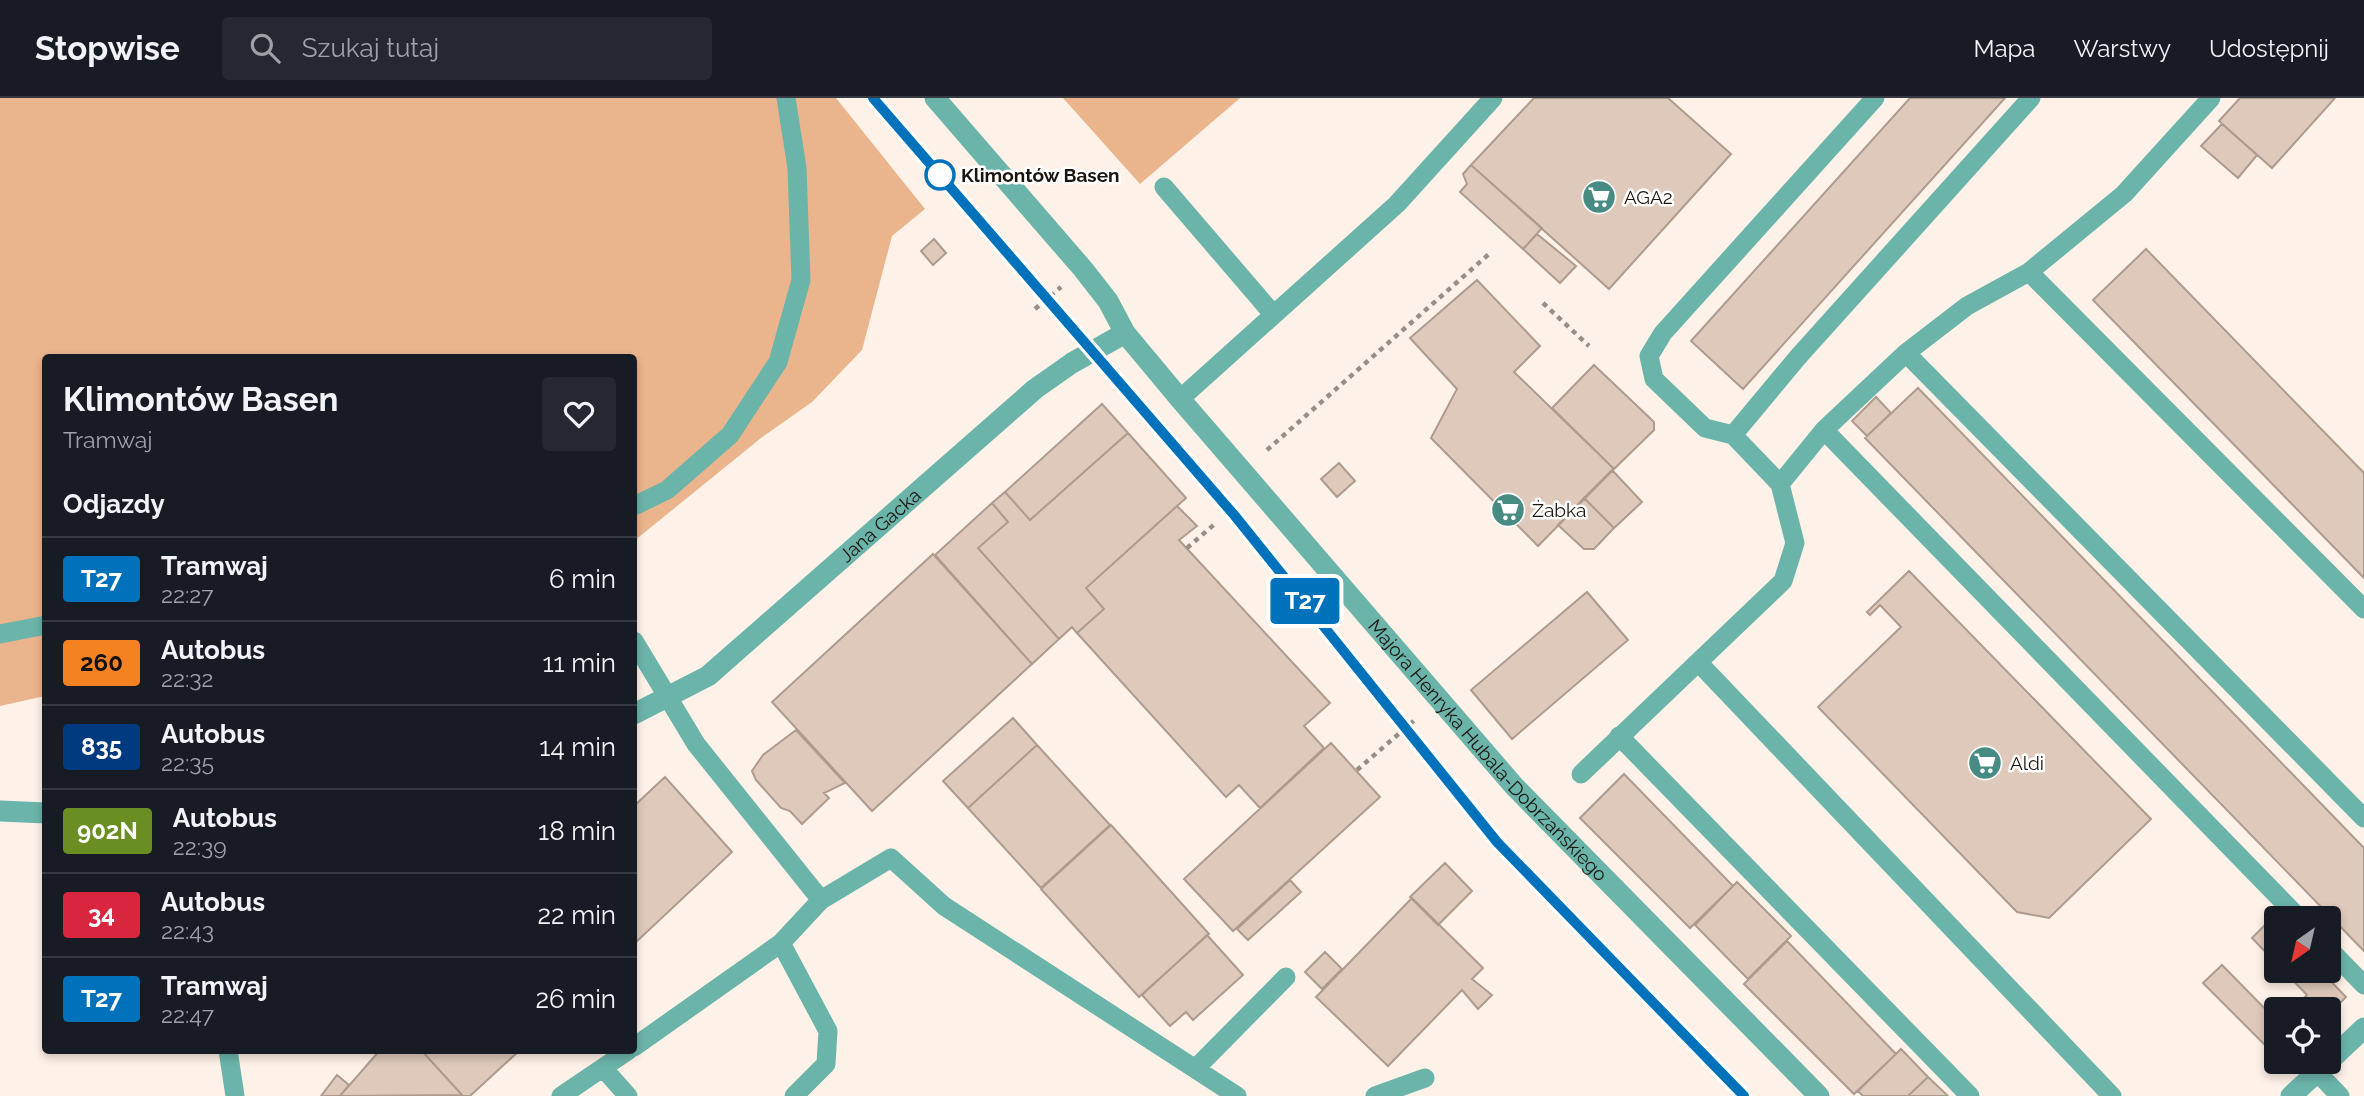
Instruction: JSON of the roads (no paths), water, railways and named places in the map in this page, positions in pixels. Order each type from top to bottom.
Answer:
[{"type":"street","name":"Majora Henryka Hubala-Dobrzańskiego","points":[[935,98],[1083,269],[1108,301],[1125,332],[1180,399],[1514,786],[1819,1096]]},
{"type":"street","name":"Jana Gacka","points":[[637,713],[708,676],[1035,389],[1072,363],[1125,332]]},
{"type":"street","points":[[0,811],[42,813]]},
{"type":"street","points":[[2341,1050],[2364,1028]]},
{"type":"street","points":[[2291,1096],[2315,1074]]},
{"type":"lane","points":[[637,505],[667,490],[730,435],[778,362],[801,280],[797,168],[786,98]]},
{"type":"lane","points":[[1180,399],[1397,204],[1493,98]]},
{"type":"lane","points":[[1581,774],[1783,581],[1795,543],[1780,484],[1733,435],[1705,428],[1654,379],[1649,356],[1663,333],[1875,98]]},
{"type":"lane","points":[[1733,435],[1798,357],[2031,98]]},
{"type":"lane","points":[[1780,484],[1824,430],[1906,353],[1967,306],[2029,272],[2124,194],[2211,98]]},
{"type":"lane","points":[[1164,187],[1273,314]]},
{"type":"lane","points":[[2029,272],[2364,609]]},
{"type":"lane","points":[[1906,353],[2364,818]]},
{"type":"lane","points":[[1824,430],[2287,906]]},
{"type":"lane","points":[[0,634],[42,626]]},
{"type":"lane","points":[[637,646],[666,699],[696,744],[821,900]]},
{"type":"lane","points":[[1698,662],[2112,1096]]},
{"type":"lane","points":[[1619,736],[1970,1096]]},
{"type":"lane","points":[[637,1045],[781,943],[821,900],[891,858],[944,906],[1237,1096]]},
{"type":"lane","points":[[781,943],[828,1031],[826,1064],[794,1096]]},
{"type":"lane","points":[[2342,962],[2364,985]]},
{"type":"lane","points":[[1197,1068],[1286,977]]},
{"type":"lane","points":[[229,1054],[234,1096]]},
{"type":"lane","points":[[561,1096],[623,1054]]},
{"type":"lane","points":[[603,1068],[628,1096]]},
{"type":"lane","points":[[2329,1074],[2340,1096]]},
{"type":"lane","points":[[1375,1096],[1425,1078]]},
{"type":"tram line","points":[[873,98],[1235,516],[1497,842],[1744,1096]]},
{"type":"tram line","name":"T27","points":[[873,98],[1235,516],[1294,587],[1449,786],[1497,842],[1575,926],[1744,1096]]},
{"type":"place","name":"Klimontów Basen","points":[[940,175]]},
{"type":"place","name":"AGA2","points":[[1599,197]]},
{"type":"place","name":"Żabka","points":[[1508,510]]},
{"type":"place","name":"Aldi","points":[[1985,763]]}]
